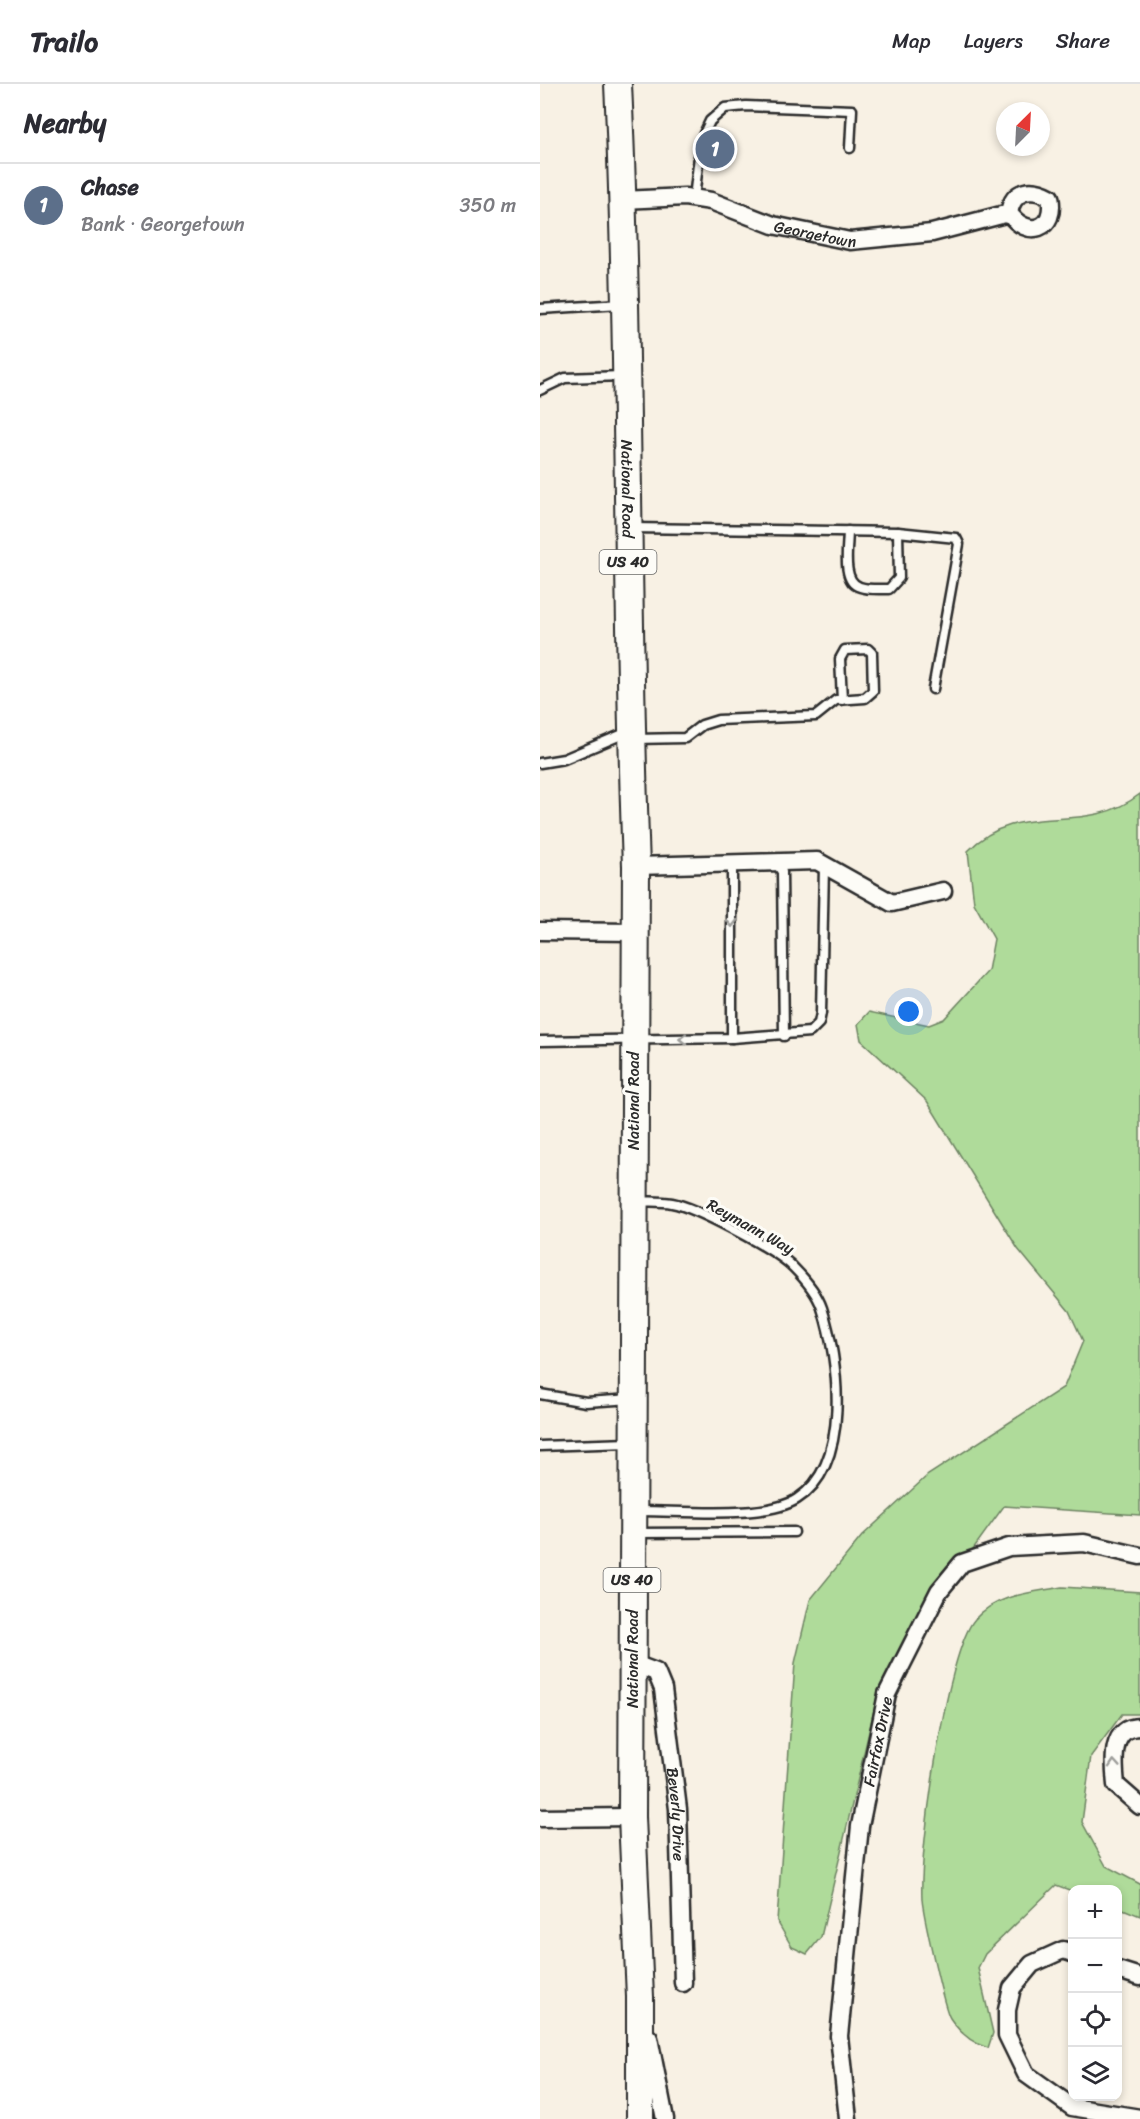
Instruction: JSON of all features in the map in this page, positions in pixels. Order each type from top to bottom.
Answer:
[{"type":"main road","name":"National Road","points":[[618,84],[623,200],[631,735],[636,866],[632,1201],[632,1817],[640,1997],[640,2119]]},
{"type":"street","name":"Georgetown","points":[[623,200],[694,198],[735,208],[773,225],[850,241],[932,234],[1009,213]]},
{"type":"street","points":[[636,866],[817,861],[892,903],[943,891]]},
{"type":"street","points":[[540,931],[635,932]]},
{"type":"street","name":"Fairfax Drive","points":[[848,2119],[839,2036],[860,1826],[886,1694],[939,1591],[963,1563],[1010,1547],[1084,1544],[1140,1556]]},
{"type":"street","name":"Beverly Drive","points":[[632,1663],[656,1672],[663,1689],[678,1809],[683,1983]]},
{"type":"street","points":[[1140,1727],[1132,1727],[1118,1738],[1113,1756],[1116,1785],[1140,1806]]},
{"type":"street","points":[[540,1818],[632,1817]]},
{"type":"street","points":[[1068,1952],[1063,1950],[1032,1964],[1012,1988],[1007,2010],[1007,2035],[1026,2074],[1072,2107],[1140,2118]]},
{"type":"street","points":[[1122,1971],[1140,1977]]},
{"type":"street","points":[[640,1997],[665,2119]]},
{"type":"lane","points":[[694,198],[701,140],[710,121],[725,108],[746,106],[852,110],[850,148]]},
{"type":"lane","points":[[540,309],[625,303]]},
{"type":"lane","points":[[540,390],[565,378],[626,376]]},
{"type":"lane","points":[[628,528],[898,532],[956,538],[959,544],[933,689]]},
{"type":"lane","points":[[848,531],[848,575],[853,584],[860,588],[889,589],[899,578],[898,532]]},
{"type":"lane","points":[[540,763],[564,759],[631,735],[685,738],[702,725],[718,720],[816,716],[836,700],[842,700],[865,698],[873,690],[872,653],[868,649],[845,650],[840,660],[842,700]]},
{"type":"lane","points":[[776,862],[782,872],[784,1036]]},
{"type":"lane","points":[[732,865],[732,1038]]},
{"type":"lane","points":[[540,1041],[732,1038],[784,1036],[810,1032],[819,1023],[824,865]]},
{"type":"lane","name":"Reymann Way","points":[[632,1201],[674,1203],[717,1222],[791,1265],[821,1306],[836,1376],[836,1424],[831,1447],[821,1478],[797,1499],[768,1511],[632,1522]]},
{"type":"lane","points":[[540,1394],[586,1402],[632,1398]]},
{"type":"lane","points":[[540,1446],[632,1443]]},
{"type":"lane","points":[[632,1522],[794,1532]]},
{"type":"green space","points":[[1140,794],[1140,1515],[1004,1506],[913,1632],[878,1693],[821,1937],[807,1954],[792,1947],[777,1921],[795,1663],[810,1600],[862,1536],[928,1475],[1064,1387],[1083,1341],[1069,1311],[1018,1249],[927,1101],[861,1040],[858,1024],[869,1012],[929,1025],[944,1019],[988,971],[994,939],[974,903],[968,851],[988,835],[1009,826],[1030,821],[1096,814],[1118,807]]},
{"type":"green space","points":[[1062,1587],[1140,1592],[1140,1714],[1122,1714],[1091,1756],[1082,1822],[1106,1866],[1140,1884],[1140,1916],[1122,1909],[1122,1885],[1068,1885],[1068,1890],[1056,1885],[985,1954],[978,1968],[993,2033],[988,2048],[966,2036],[957,2028],[947,2011],[923,1908],[922,1875],[925,1840],[936,1753],[954,1670],[964,1639],[975,1619],[984,1611],[1004,1599]]},
{"type":"place","name":"Chase","points":[[715,149]]}]
